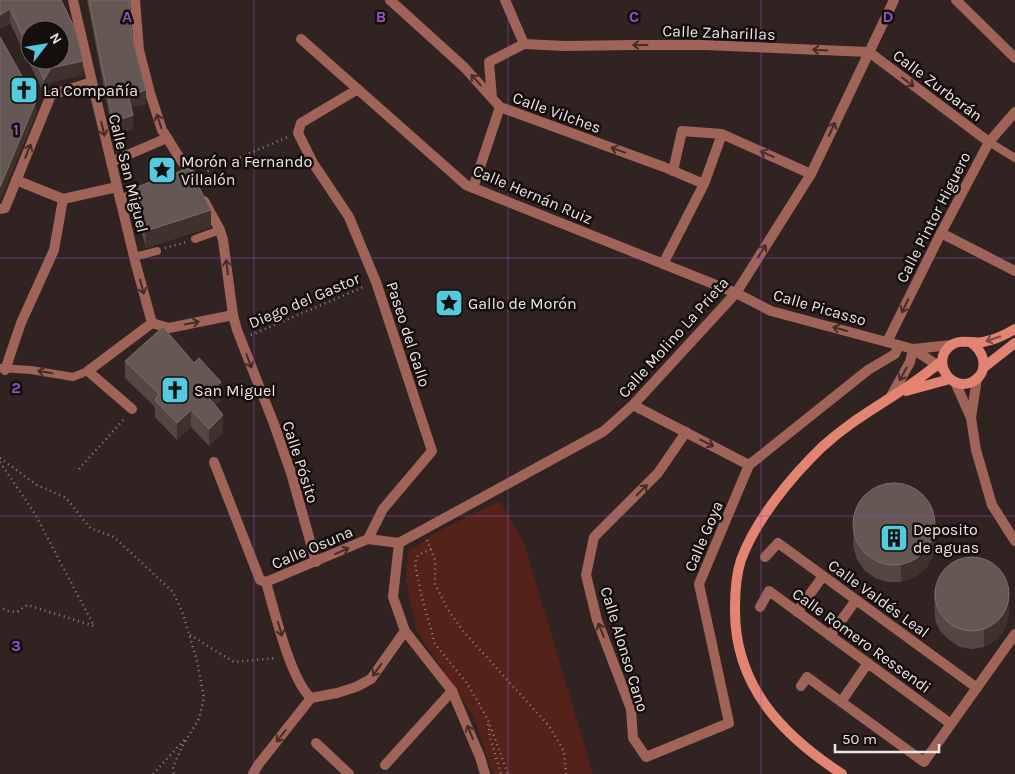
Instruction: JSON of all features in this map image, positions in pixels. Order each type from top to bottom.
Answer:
[{"type":"main road","points":[[842,774],[797,740],[775,718],[756,693],[738,646],[735,619],[736,584],[742,559],[764,516],[822,447],[858,417],[940,365],[944,352],[951,345],[963,341],[984,342],[1005,335],[1015,329]]},
{"type":"main road","points":[[970,342],[983,355],[983,368]]},
{"type":"main road","points":[[900,392],[952,381],[967,383],[978,378],[983,368],[1015,343]]},
{"type":"main road","points":[[940,365],[952,381]]},
{"type":"street","name":"Calle San Miguel","points":[[73,0],[134,257],[152,323]]},
{"type":"street","name":"Calle Pósito","points":[[135,0],[139,50],[162,130],[220,230],[233,315],[291,473],[316,562]]},
{"type":"street","name":"Calle Vilches","points":[[390,0],[464,67],[500,107],[704,184]]},
{"type":"street","points":[[492,98],[490,62],[524,44],[505,0]]},
{"type":"street","name":"Calle Molino La Prieta","points":[[399,543],[604,431],[632,405],[736,293],[811,174],[894,0]]},
{"type":"street","points":[[956,0],[1015,58]]},
{"type":"street","name":"Calle Hernán Ruiz","points":[[301,39],[466,185],[736,293]]},
{"type":"street","name":"Calle Zaharillas","points":[[524,44],[565,46],[633,44],[705,45],[868,52]]},
{"type":"street","name":"Calle Zurbarán","points":[[868,52],[989,142]]},
{"type":"street","points":[[0,209],[5,208],[51,95],[92,82]]},
{"type":"street","points":[[298,133],[300,123],[358,89]]},
{"type":"street","points":[[473,188],[500,107]]},
{"type":"street","name":"Calle Pintor Higuero","points":[[887,342],[989,142],[1015,112]]},
{"type":"street","points":[[668,169],[682,131],[722,134],[811,174]]},
{"type":"street","name":"Paseo del Gallo","points":[[298,133],[313,163],[350,217],[376,282],[432,451],[383,510],[368,539]]},
{"type":"street","points":[[663,264],[704,184],[722,134]]},
{"type":"street","points":[[111,162],[167,138]]},
{"type":"street","points":[[16,180],[63,199],[117,187]]},
{"type":"street","points":[[120,199],[156,188]]},
{"type":"street","points":[[3,369],[21,323],[54,250],[63,199]]},
{"type":"street","points":[[941,233],[1015,271]]},
{"type":"street","name":"Calle Picasso","points":[[736,293],[771,311],[913,349]]},
{"type":"street","points":[[132,410],[88,371],[152,323],[169,328],[233,315]]},
{"type":"street","name":"Calle Goya","points":[[646,757],[729,723],[699,584],[749,465],[868,370],[895,354],[899,345]]},
{"type":"street","points":[[913,349],[951,345]]},
{"type":"street","points":[[913,349],[940,365]]},
{"type":"street","points":[[890,398],[910,362],[913,349]]},
{"type":"street","points":[[971,418],[978,378]]},
{"type":"street","points":[[952,381],[971,418],[976,450],[992,505],[1015,541]]},
{"type":"street","points":[[632,405],[749,465]]},
{"type":"street","name":"Calle Alonso Cano","points":[[646,757],[634,738],[631,709],[597,620],[586,576],[594,537],[658,474],[686,432]]},
{"type":"street","points":[[214,462],[260,580],[266,582],[288,656],[305,693],[311,698]]},
{"type":"street","points":[[368,539],[399,543],[393,596],[405,630],[452,691],[480,757],[485,774]]},
{"type":"street","name":"Calle Osuna","points":[[266,582],[368,539]]},
{"type":"street","name":"Calle Valdés Leal","points":[[766,557],[778,543],[977,688]]},
{"type":"street","points":[[797,612],[823,576]]},
{"type":"street","name":"Calle Romero Ressendi","points":[[760,606],[769,591],[951,724]]},
{"type":"street","points":[[830,636],[856,600]]},
{"type":"street","points":[[253,774],[311,698],[346,690],[371,679],[405,630]]},
{"type":"street","points":[[801,686],[807,677],[924,762],[1015,634]]},
{"type":"street","points":[[841,702],[868,664]]},
{"type":"street","points":[[385,765],[452,691]]},
{"type":"street","points":[[316,743],[349,774]]},
{"type":"lane","points":[[989,142],[1015,158]]},
{"type":"lane","points":[[194,239],[220,230]]},
{"type":"lane","points":[[134,257],[157,251]]},
{"type":"lane","points":[[3,369],[31,370],[73,377],[88,371]]},
{"type":"path","points":[[193,184],[298,133]]},
{"type":"path","points":[[157,251],[194,239]]},
{"type":"path","name":"Diego del Gastor","points":[[241,339],[376,282]]},
{"type":"path","points":[[79,469],[132,410]]},
{"type":"path","points":[[0,460],[35,514],[94,626],[26,605],[17,612],[8,611],[0,607]]},
{"type":"path","points":[[0,460],[37,485],[66,498],[90,528],[114,537],[173,592],[182,611],[197,661],[204,698],[199,719],[189,734],[153,774]]},
{"type":"path","points":[[420,530],[435,560],[435,584],[447,608],[462,631],[549,726],[564,751],[566,774]]},
{"type":"path","points":[[431,549],[418,555],[415,564],[435,644],[466,682],[488,720],[508,774]]},
{"type":"path","points":[[189,635],[234,662],[288,656]]},
{"type":"path","points":[[488,720],[490,737],[501,774]]},
{"type":"path","points":[[174,774],[173,768],[189,734]]},
{"type":"shaded area","points":[[500,501],[524,543],[593,774],[493,774],[474,717],[417,632],[406,581],[408,552],[437,532]]},
{"type":"building","points":[[0,0],[61,0],[76,31],[83,61],[70,64],[70,20],[20,20],[20,30],[10,9],[0,15]]},
{"type":"building","points":[[89,0],[129,0],[132,37],[146,90],[128,95],[133,115],[113,122]]},
{"type":"building","points":[[0,37],[36,101],[0,187]]},
{"type":"building","points":[[40,70],[50,70],[44,80]]},
{"type":"building","points":[[189,168],[211,210],[146,231],[134,188]]},
{"type":"building","name":"San Miguel","points":[[163,327],[194,363],[199,358],[221,382],[207,395],[223,415],[209,429],[191,410],[177,423],[155,400],[159,394],[125,361]]},
{"type":"building","name":"Deposito de aguas","points":[[894,483],[910,486],[923,495],[932,508],[935,524],[932,540],[923,553],[910,562],[894,565],[878,562],[865,553],[856,540],[853,524],[856,508],[865,495],[878,486]]},
{"type":"building","name":"Deposito de aguas","points":[[972,557],[993,563],[1003,573],[1009,594],[1003,615],[993,625],[972,631],[951,625],[941,615],[935,594],[941,573],[951,563]]},
{"type":"place","name":"La Compañía","points":[[24,90]]},
{"type":"place","name":"Morón a Fernando Villalón","points":[[162,170]]},
{"type":"place","name":"Gallo de Morón","points":[[449,303]]},
{"type":"place","name":"San Miguel","points":[[175,390]]},
{"type":"place","name":"Deposito de aguas","points":[[894,538]]}]
